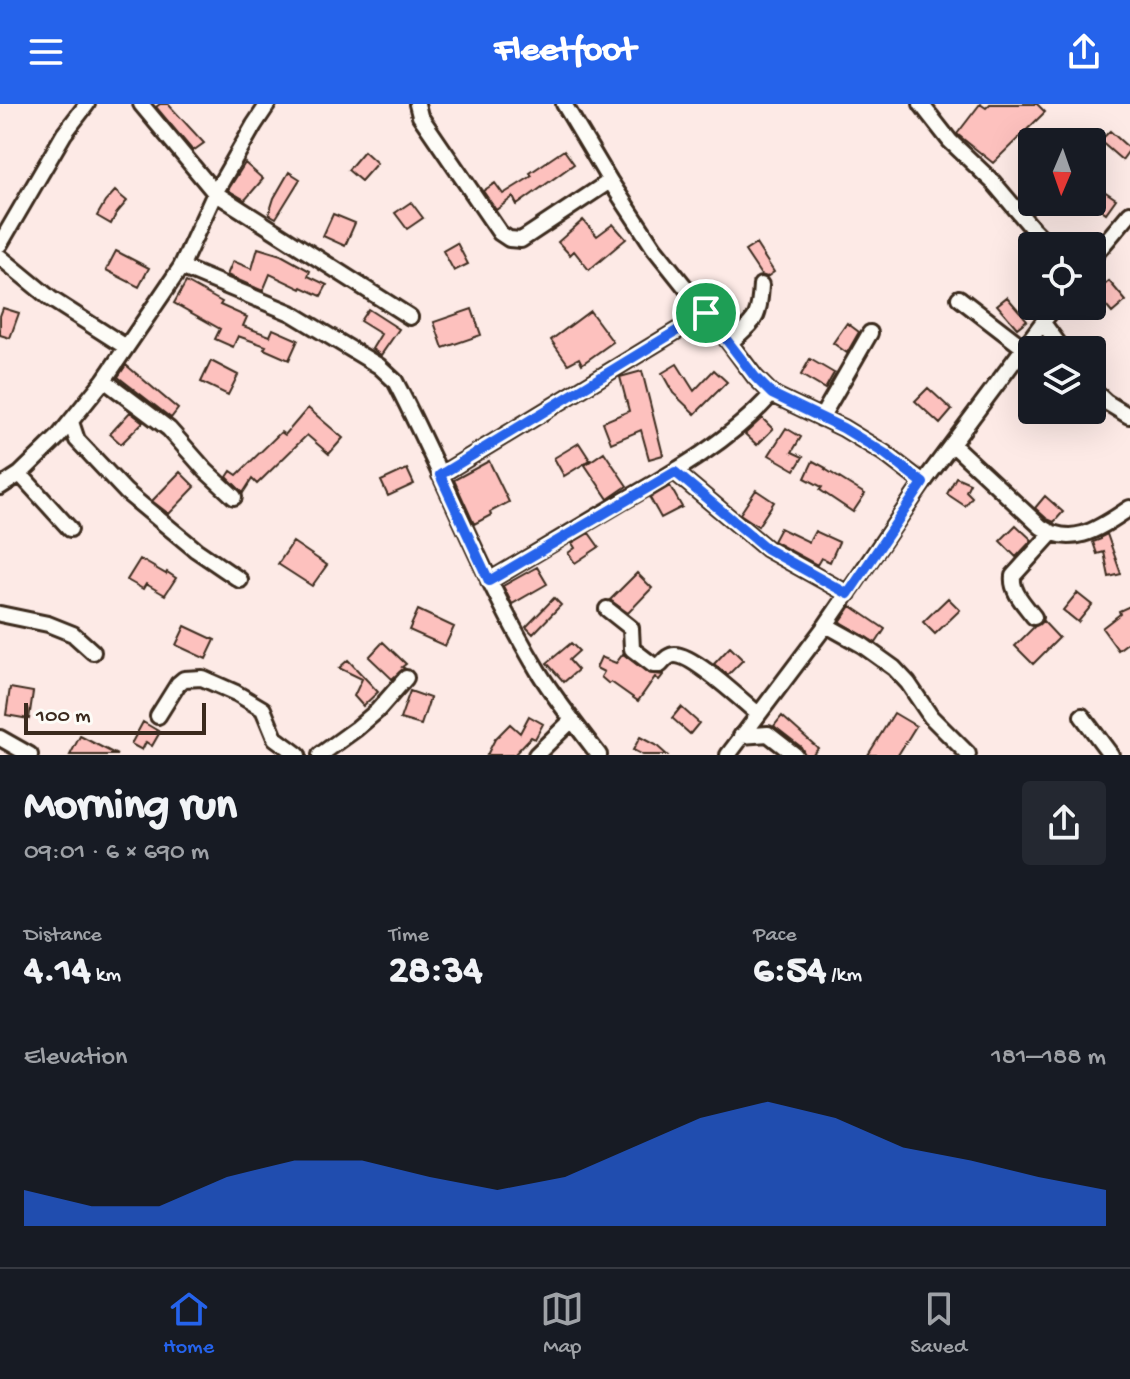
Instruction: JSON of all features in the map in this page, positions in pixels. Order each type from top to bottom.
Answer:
[{"type":"street","points":[[0,244],[64,134],[87,104]]},
{"type":"street","points":[[141,104],[215,193],[410,317]]},
{"type":"street","points":[[0,487],[20,474],[58,437],[104,380],[181,267],[215,193],[268,104]]},
{"type":"street","points":[[417,104],[420,116],[500,233],[509,239],[521,240],[610,181]]},
{"type":"street","points":[[564,104],[654,248],[755,377],[772,394],[843,428],[884,453],[923,483]]},
{"type":"street","points":[[921,104],[950,141],[993,182],[1036,232]]},
{"type":"street","points":[[1106,241],[1130,213]]},
{"type":"street","points":[[0,257],[51,299],[126,347]]},
{"type":"street","points":[[181,267],[291,313],[379,366],[395,381],[489,581],[538,672],[599,755]]},
{"type":"street","points":[[730,343],[757,318],[761,285]]},
{"type":"street","points":[[959,298],[1018,343]]},
{"type":"street","points":[[440,475],[706,313]]},
{"type":"street","points":[[1033,336],[1045,320]]},
{"type":"street","points":[[1043,323],[1053,336]]},
{"type":"street","points":[[821,418],[870,333]]},
{"type":"street","points":[[728,755],[826,625],[923,483],[1018,356]]},
{"type":"street","points":[[104,380],[169,429],[234,497]]},
{"type":"street","points":[[489,581],[675,472],[737,428],[772,394]]},
{"type":"street","points":[[1106,402],[1129,416]]},
{"type":"street","points":[[71,422],[77,440],[126,492],[196,550],[240,580]]},
{"type":"street","points":[[58,437],[77,440]]},
{"type":"street","points":[[952,444],[1051,534],[1067,536],[1092,532],[1130,508]]},
{"type":"street","points":[[675,472],[767,549],[848,594]]},
{"type":"street","points":[[20,474],[70,529]]},
{"type":"street","points":[[1034,617],[1014,589],[1013,576],[1051,534]]},
{"type":"street","points":[[607,609],[631,628],[632,649],[653,665],[660,665],[672,655],[695,661],[760,710],[768,734],[795,755]]},
{"type":"street","points":[[0,614],[48,624],[73,634],[93,652]]},
{"type":"street","points":[[826,625],[894,668],[931,717],[968,754]]},
{"type":"street","points":[[158,716],[178,684],[184,679],[202,678],[263,709],[275,738],[298,755]]},
{"type":"street","points":[[320,755],[377,711],[406,678]]},
{"type":"street","points":[[1082,716],[1111,755]]},
{"type":"street","points":[[536,755],[572,720]]},
{"type":"street","points":[[741,736],[768,734]]},
{"type":"street","points":[[0,738],[30,755]]},
{"type":"building","points":[[168,104],[204,143],[193,151],[156,107]]},
{"type":"building","points":[[980,104],[986,108],[990,104],[1037,104],[1045,112],[1029,128],[1018,128],[1018,138],[993,163],[957,134]]},
{"type":"building","points":[[1110,131],[1130,149],[1122,160],[1106,146],[1106,135]]},
{"type":"building","points":[[564,150],[574,164],[517,205],[513,197],[496,210],[483,191],[495,183],[503,194]]},
{"type":"building","points":[[364,151],[377,163],[361,181],[348,170]]},
{"type":"building","points":[[245,163],[263,179],[245,200],[228,190]]},
{"type":"building","points":[[289,172],[300,179],[276,218],[269,214]]},
{"type":"building","points":[[115,191],[127,201],[111,224],[97,216]]},
{"type":"building","points":[[1106,192],[1116,199],[1106,213]]},
{"type":"building","points":[[411,202],[423,218],[407,229],[395,213]]},
{"type":"building","points":[[333,214],[355,223],[345,246],[323,236]]},
{"type":"building","points":[[583,220],[597,236],[613,224],[626,239],[589,270],[574,251],[570,255],[558,242]]},
{"type":"building","points":[[457,243],[468,264],[454,271],[443,251]]},
{"type":"building","points":[[756,244],[774,272],[767,277],[761,275],[745,251]]},
{"type":"building","points":[[258,248],[281,255],[310,271],[308,276],[327,285],[321,296],[270,274],[263,291],[227,275],[233,261],[252,269]]},
{"type":"building","points":[[116,251],[149,268],[139,287],[106,270]]},
{"type":"building","points":[[1109,281],[1126,301],[1112,313],[1106,306],[1106,284]]},
{"type":"building","points":[[186,282],[222,302],[220,305],[247,317],[243,326],[270,336],[273,329],[298,340],[289,360],[264,349],[266,346],[238,336],[233,347],[215,339],[220,329],[174,303]]},
{"type":"building","points":[[1007,297],[1018,310],[1018,320],[1027,320],[1017,328],[997,305]]},
{"type":"building","points":[[3,308],[19,313],[10,338],[0,335]]},
{"type":"building","points":[[368,309],[399,329],[381,355],[372,349],[381,334],[360,321]]},
{"type":"building","points":[[472,309],[481,335],[443,348],[434,322]]},
{"type":"building","points":[[590,311],[613,342],[582,364],[579,358],[568,364],[551,340]]},
{"type":"building","points":[[847,323],[859,332],[847,353],[833,343]]},
{"type":"building","points":[[810,359],[834,373],[825,389],[801,375]]},
{"type":"building","points":[[211,361],[238,375],[228,395],[201,382]]},
{"type":"building","points":[[677,364],[694,391],[714,370],[727,382],[695,414],[673,393],[662,373]]},
{"type":"building","points":[[126,365],[178,409],[171,418],[118,377]]},
{"type":"building","points":[[642,371],[663,455],[649,459],[641,430],[611,443],[603,422],[629,411],[620,377]]},
{"type":"building","points":[[928,388],[952,410],[940,424],[915,401]]},
{"type":"building","points":[[308,408],[343,438],[329,454],[307,435],[257,484],[252,479],[243,493],[227,477],[231,471],[237,475],[281,432],[285,435]]},
{"type":"building","points":[[130,412],[143,422],[121,444],[110,434]]},
{"type":"building","points":[[762,418],[773,429],[757,445],[745,434]]},
{"type":"building","points":[[786,428],[801,437],[792,452],[803,457],[795,470],[769,455]]},
{"type":"building","points":[[579,443],[590,460],[564,476],[554,458]]},
{"type":"building","points":[[604,452],[627,486],[608,499],[585,465]]},
{"type":"building","points":[[489,461],[509,502],[474,524],[454,480]]},
{"type":"building","points":[[813,461],[865,494],[853,512],[820,490],[822,487],[805,478]]},
{"type":"building","points":[[407,469],[414,484],[388,496],[381,481]]},
{"type":"building","points":[[180,472],[195,487],[169,514],[152,501]]},
{"type":"building","points":[[956,477],[970,483],[966,491],[972,497],[965,506],[947,494]]},
{"type":"building","points":[[670,486],[682,507],[661,518],[650,498]]},
{"type":"building","points":[[756,490],[774,502],[758,526],[740,514]]},
{"type":"building","points":[[1045,496],[1063,512],[1054,522],[1035,508]]},
{"type":"building","points":[[1016,525],[1032,540],[1016,557],[1000,541]]},
{"type":"building","points":[[780,528],[809,542],[815,531],[839,542],[830,562],[821,558],[817,565],[773,541]]},
{"type":"building","points":[[589,533],[599,547],[575,563],[568,553],[575,548],[572,543]]},
{"type":"building","points":[[1107,534],[1121,574],[1109,577],[1104,552],[1097,554],[1093,542]]},
{"type":"building","points":[[293,542],[327,565],[312,586],[278,564]]},
{"type":"building","points":[[140,559],[176,578],[165,595],[146,584],[143,589],[127,580]]},
{"type":"building","points":[[537,567],[547,584],[512,604],[503,586]]},
{"type":"building","points":[[637,573],[652,588],[628,613],[610,600]]},
{"type":"building","points":[[1077,593],[1092,605],[1078,622],[1063,610]]},
{"type":"building","points":[[554,598],[561,605],[533,634],[526,627]]},
{"type":"building","points":[[948,598],[960,610],[935,634],[923,622]]},
{"type":"building","points":[[851,606],[885,629],[876,643],[840,622]]},
{"type":"building","points":[[1130,606],[1130,641],[1118,650],[1102,628],[1120,614],[1119,611]]},
{"type":"building","points":[[418,610],[454,627],[445,646],[409,630]]},
{"type":"building","points":[[1043,621],[1059,638],[1033,664],[1015,646]]},
{"type":"building","points":[[185,626],[215,640],[206,659],[176,645]]},
{"type":"building","points":[[383,642],[406,664],[392,679],[369,657]]},
{"type":"building","points":[[571,643],[579,651],[569,660],[578,670],[564,682],[547,663]]},
{"type":"building","points":[[730,647],[743,660],[728,675],[714,664]]},
{"type":"building","points":[[623,654],[648,673],[663,675],[659,680],[655,677],[638,701],[611,682],[609,684],[601,677],[604,672],[596,668],[601,657],[616,663]]},
{"type":"building","points":[[348,660],[378,692],[363,706],[354,696],[362,679],[339,668]]},
{"type":"building","points":[[10,688],[33,692],[29,719],[6,715]]},
{"type":"building","points":[[410,691],[430,698],[421,725],[400,719]]},
{"type":"building","points":[[681,707],[699,723],[690,734],[672,718]]},
{"type":"building","points":[[894,713],[916,726],[898,755],[868,755]]},
{"type":"building","points":[[529,716],[543,724],[535,739],[531,737],[514,755],[487,755],[495,739],[510,724],[520,733]]},
{"type":"building","points":[[782,716],[818,748],[812,755],[805,755],[801,747],[774,726]]},
{"type":"building","points":[[143,722],[160,732],[152,746],[146,742],[142,750],[131,744]]},
{"type":"building","points":[[80,736],[117,755],[70,755]]},
{"type":"building","points":[[640,737],[667,755],[643,755],[633,750]]},
{"type":"route","points":[[706,313],[755,377],[772,394],[843,428],[884,453],[923,483],[848,594],[767,549],[675,472],[489,581],[440,475],[706,313]]}]
